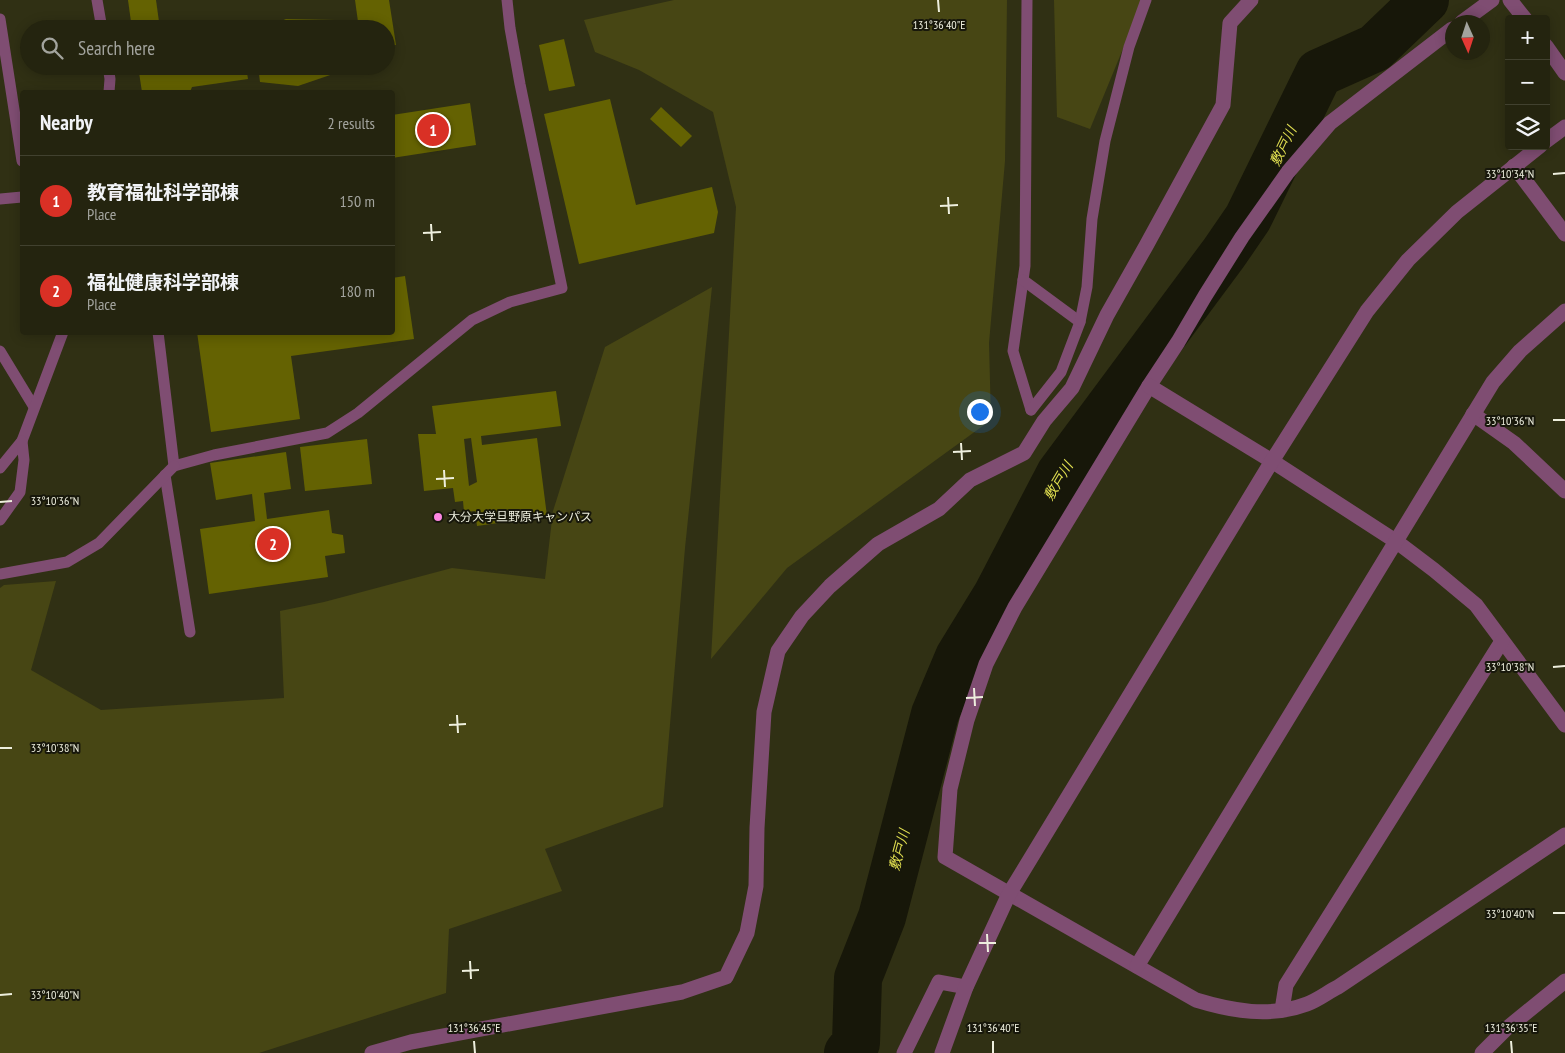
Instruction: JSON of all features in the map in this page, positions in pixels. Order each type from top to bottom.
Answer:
[{"type":"street","points":[[372,1053],[411,1042],[682,992],[726,977],[747,933],[756,886],[757,828],[764,712],[778,652],[802,616],[830,586],[878,544],[939,509],[970,480],[1024,453],[1044,421],[1072,388],[1107,315],[1223,105],[1230,23],[1251,0]]},
{"type":"street","points":[[1472,15],[1492,0]]},
{"type":"street","points":[[1510,0],[1522,15]]},
{"type":"street","points":[[1445,34],[1330,123],[1288,172],[1242,237],[1149,386],[1015,607],[986,664],[967,720],[950,789],[945,857],[1196,1000],[1226,1009],[1253,1012],[1282,1010],[1307,1004],[1338,987],[1565,835]]},
{"type":"street","points":[[1550,52],[1565,73]]},
{"type":"street","points":[[1550,138],[1565,127]]},
{"type":"street","points":[[942,1053],[966,987],[1008,894],[1272,461],[1367,311],[1408,260],[1456,212],[1535,150]]},
{"type":"street","points":[[1514,166],[1565,234]]},
{"type":"street","points":[[1137,966],[1493,382],[1520,351],[1565,311]]},
{"type":"street","points":[[1149,386],[1272,461],[1397,542],[1434,570],[1476,605],[1565,725]]},
{"type":"street","points":[[1473,414],[1514,443],[1565,491]]},
{"type":"street","points":[[1282,1010],[1286,985],[1502,640]]},
{"type":"street","points":[[1482,1053],[1506,1029],[1565,981]]},
{"type":"street","points":[[904,1053],[939,982],[966,987]]},
{"type":"lane","points":[[96,0],[100,20]]},
{"type":"lane","points":[[0,574],[67,562],[99,543],[174,466],[214,455],[327,433],[358,413],[472,320],[510,302],[562,288],[518,74],[507,0]]},
{"type":"lane","points":[[1027,0],[1025,266],[1013,351],[1031,410],[1062,372],[1080,322],[1086,287],[1092,219],[1105,141],[1129,47],[1146,0]]},
{"type":"lane","points":[[0,19],[20,148]]},
{"type":"lane","points":[[109,75],[109,90]]},
{"type":"lane","points":[[0,199],[20,197]]},
{"type":"lane","points":[[1023,280],[1080,322]]},
{"type":"lane","points":[[0,468],[22,441],[62,335]]},
{"type":"lane","points":[[158,335],[174,466]]},
{"type":"lane","points":[[0,351],[34,407]]},
{"type":"lane","points":[[0,520],[20,492],[24,460],[22,441]]},
{"type":"lane","points":[[165,475],[190,632]]},
{"type":"shaded area","points":[[674,0],[1007,0],[1005,161],[989,343],[991,420],[787,568],[711,659],[736,207],[713,112],[639,70],[595,52],[584,20]]},
{"type":"shaded area","points":[[1054,0],[1143,0],[1090,129],[1057,117]]},
{"type":"shaded area","points":[[712,287],[685,548],[663,807],[545,849],[562,891],[449,929],[446,993],[259,1053],[0,1053],[0,588],[4,585],[56,581],[31,670],[101,710],[284,698],[280,611],[324,602],[452,568],[545,579],[553,511],[605,347]]},
{"type":"building","points":[[128,0],[156,0],[159,20],[131,20]]},
{"type":"building","points":[[355,0],[389,0],[392,20],[358,20]]},
{"type":"building","points":[[286,19],[335,20],[284,20]]},
{"type":"building","points":[[564,39],[575,86],[549,91],[539,45]]},
{"type":"building","points":[[139,75],[247,75],[248,79],[192,87],[191,90],[142,90]]},
{"type":"building","points":[[259,75],[330,75],[298,86],[260,82]]},
{"type":"building","points":[[610,99],[636,205],[712,187],[718,212],[714,233],[579,264],[544,114]]},
{"type":"building","points":[[470,103],[476,145],[395,158],[395,115]]},
{"type":"building","points":[[661,107],[692,136],[681,147],[650,119]]},
{"type":"building","points":[[405,276],[414,339],[291,356],[300,419],[211,432],[197,335],[395,335],[395,278]]},
{"type":"building","points":[[556,391],[561,426],[481,436],[482,445],[537,438],[547,516],[477,526],[475,511],[464,512],[463,501],[455,502],[453,488],[424,491],[418,434],[436,434],[432,406]],"holes":[[[471,438],[477,482],[469,486],[464,439]]]},
{"type":"building","points":[[367,439],[372,484],[305,491],[300,447]]},
{"type":"building","points":[[286,452],[291,489],[264,493],[267,519],[329,510],[332,533],[343,535],[345,553],[325,556],[328,577],[209,594],[200,529],[255,521],[252,494],[216,500],[210,463]]},
{"type":"waterway","name":"敷戸川","points":[[848,1053],[856,1043],[858,978],[882,917],[935,714],[959,657],[997,595],[1060,474],[1248,218],[1319,73],[1375,48],[1425,0]]},
{"type":"place","name":"教育福祉科学部棟","points":[[433,130]]},
{"type":"place","name":"大分大学旦野原キャンパス","points":[[438,517]]},
{"type":"place","name":"福祉健康科学部棟","points":[[273,544]]}]
